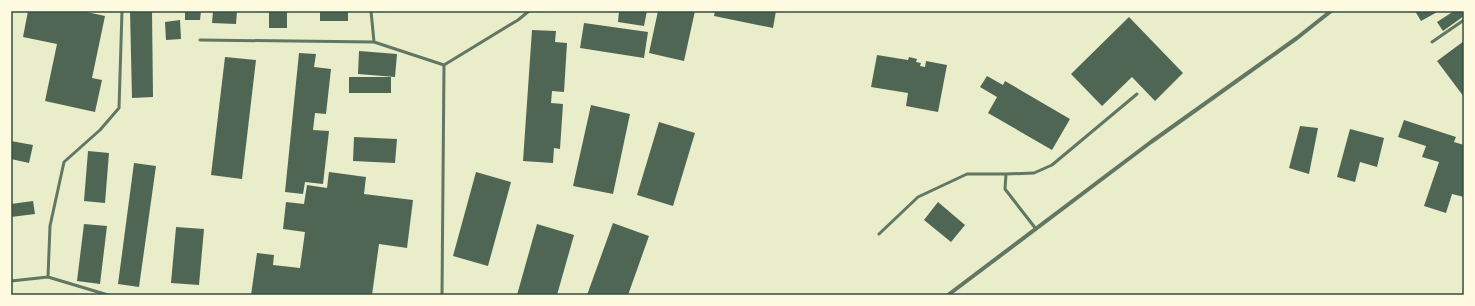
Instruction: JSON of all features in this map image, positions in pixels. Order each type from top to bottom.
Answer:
[{"type":"street","points":[[948,295],[1145,147],[1297,38],[1331,11]]},
{"type":"lane","points":[[48,277],[50,226],[64,162],[100,130],[119,108],[122,11]]},
{"type":"lane","points":[[371,11],[374,42]]},
{"type":"lane","points":[[200,40],[374,42],[444,65],[518,20],[529,11]]},
{"type":"lane","points":[[1432,42],[1464,20]]},
{"type":"lane","points":[[442,295],[444,65]]},
{"type":"lane","points":[[879,234],[918,197],[967,174],[1034,173],[1052,165],[1137,94]]},
{"type":"lane","points":[[1006,174],[1005,189],[1036,229]]},
{"type":"lane","points":[[11,281],[48,277],[108,295]]},
{"type":"building","points":[[28,11],[82,11],[105,16],[92,78],[102,80],[95,112],[45,101],[57,44],[23,37]]},
{"type":"building","points":[[130,11],[152,11],[153,97],[132,98]]},
{"type":"building","points":[[185,11],[201,11],[200,20],[185,20]]},
{"type":"building","points":[[213,11],[237,11],[236,24],[212,23]]},
{"type":"building","points":[[269,11],[287,11],[287,28],[269,28]]},
{"type":"building","points":[[320,11],[348,11],[348,21],[320,21]]},
{"type":"building","points":[[619,11],[647,11],[644,26],[618,22]]},
{"type":"building","points":[[658,11],[695,11],[684,61],[649,53]]},
{"type":"building","points":[[715,11],[776,11],[773,28],[714,16]]},
{"type":"building","points":[[1415,11],[1439,11],[1421,21]]},
{"type":"building","points":[[1454,11],[1462,11],[1464,16],[1443,31],[1437,22]]},
{"type":"building","points":[[1129,17],[1183,73],[1155,101],[1132,77],[1102,106],[1071,74]]},
{"type":"building","points":[[180,20],[181,39],[166,40],[165,22]]},
{"type":"building","points":[[584,23],[648,32],[644,58],[580,48]]},
{"type":"building","points":[[532,30],[556,31],[555,42],[567,43],[564,92],[552,91],[551,103],[563,104],[560,149],[554,148],[553,163],[523,161]]},
{"type":"building","points":[[1464,41],[1464,97],[1437,61]]},
{"type":"building","points":[[359,51],[397,54],[395,77],[358,74]]},
{"type":"building","points":[[299,53],[316,54],[314,67],[331,69],[326,114],[315,113],[313,130],[329,131],[323,184],[305,182],[303,194],[285,192]]},
{"type":"building","points":[[877,55],[908,60],[909,57],[917,59],[916,62],[921,63],[920,66],[925,67],[926,61],[947,65],[938,112],[906,106],[908,93],[871,87]]},
{"type":"building","points":[[225,57],[256,60],[242,179],[211,175]]},
{"type":"building","points":[[987,76],[1003,85],[1005,81],[1070,119],[1052,150],[988,113],[997,97],[980,87]]},
{"type":"building","points":[[349,77],[391,77],[391,93],[349,93]]},
{"type":"building","points":[[591,105],[630,114],[613,194],[573,186]]},
{"type":"building","points":[[1404,120],[1456,137],[1454,142],[1464,145],[1464,197],[1452,194],[1446,213],[1424,206],[1439,162],[1422,157],[1426,146],[1398,137]]},
{"type":"building","points":[[659,122],[695,133],[673,206],[637,195]]},
{"type":"building","points":[[1300,126],[1318,128],[1309,174],[1289,168]]},
{"type":"building","points":[[1350,129],[1384,138],[1377,167],[1360,162],[1355,182],[1337,177]]},
{"type":"building","points":[[354,137],[397,139],[395,163],[353,161]]},
{"type":"building","points":[[11,141],[33,145],[29,163],[11,159]]},
{"type":"building","points":[[88,151],[109,153],[105,203],[84,201]]},
{"type":"building","points":[[134,163],[156,166],[139,287],[118,284]]},
{"type":"building","points":[[329,172],[366,177],[364,194],[413,200],[407,248],[379,244],[372,295],[251,295],[257,253],[274,255],[273,265],[300,268],[305,232],[283,229],[286,202],[304,204],[307,185],[327,188]]},
{"type":"building","points":[[476,172],[511,182],[488,266],[453,256]]},
{"type":"building","points":[[33,201],[35,214],[11,217],[11,204]]},
{"type":"building","points":[[938,202],[965,225],[951,242],[924,220]]},
{"type":"building","points":[[613,223],[649,236],[628,295],[587,295]]},
{"type":"building","points":[[84,224],[107,226],[100,284],[77,281]]},
{"type":"building","points":[[537,224],[574,235],[557,295],[517,295]]},
{"type":"building","points":[[176,227],[204,229],[199,285],[171,283]]}]
